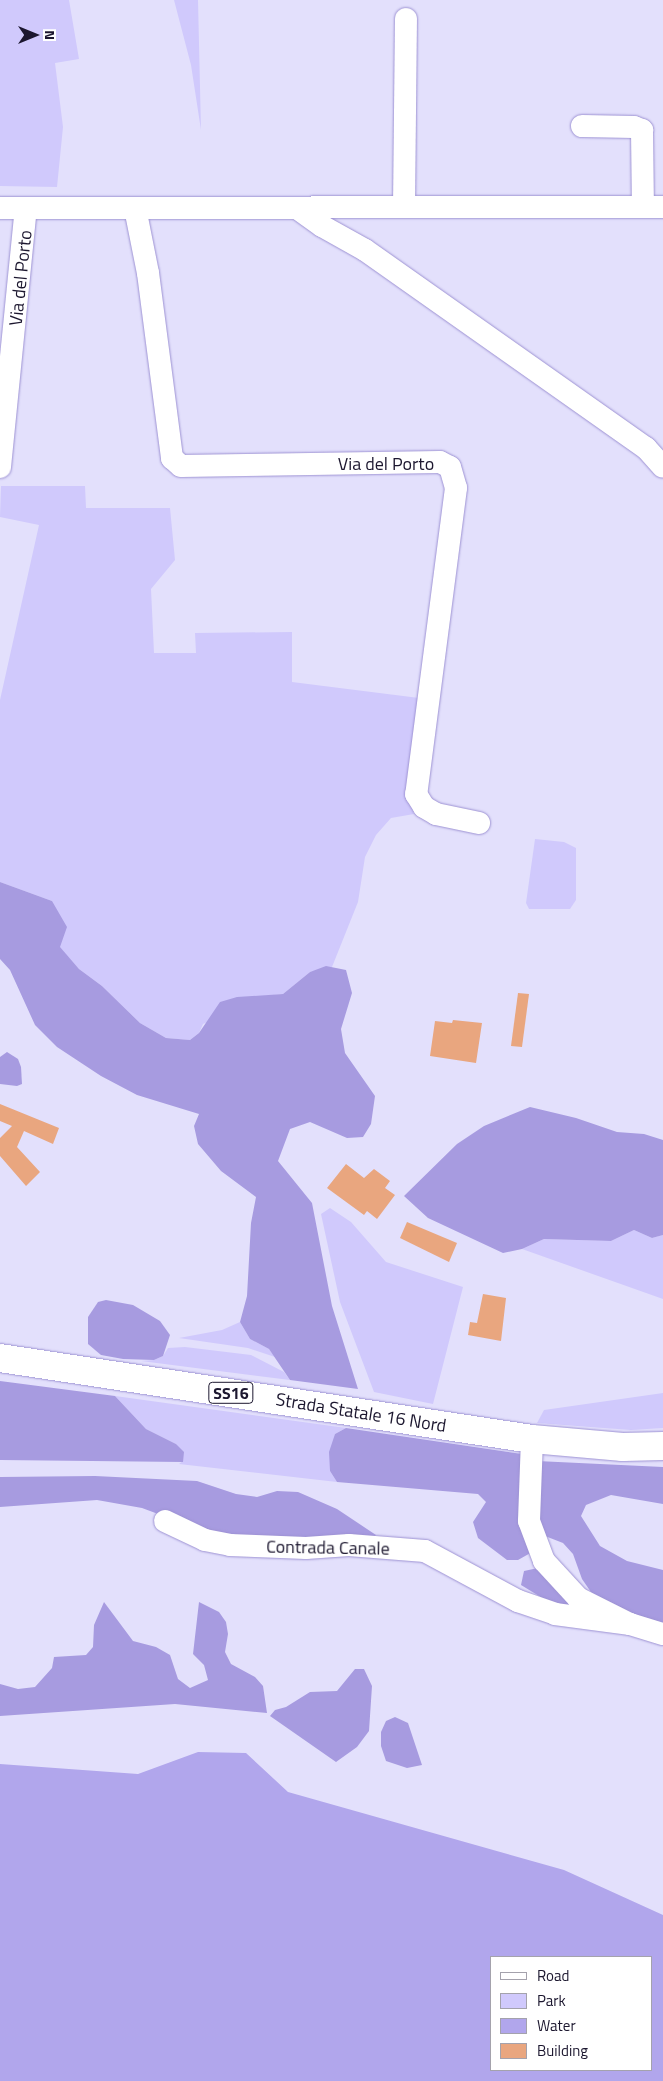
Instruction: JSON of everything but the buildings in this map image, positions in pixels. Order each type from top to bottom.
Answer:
[{"type":"main road","points":[[0,1345],[105,1374]]},
{"type":"main road","name":"Strada Statale 16 Nord","points":[[0,1358],[532,1439],[623,1447],[663,1446]]},
{"type":"main road","points":[[0,1366],[37,1363]]},
{"type":"street","points":[[404,207],[406,19]]},
{"type":"street","points":[[582,126],[634,127],[642,130],[653,207]]},
{"type":"street","name":"Via del Porto","points":[[0,208],[653,207]]},
{"type":"street","name":"Via del Porto","points":[[0,467],[26,208]]},
{"type":"street","name":"Via del Porto","points":[[135,208],[149,281],[172,458],[181,466],[440,462],[450,467],[456,488],[416,794],[424,807],[436,814],[479,823]]},
{"type":"street","points":[[297,208],[322,226],[365,250],[622,431],[646,448],[663,467]]},
{"type":"street","name":"Contrada Canale","points":[[532,1439],[529,1521],[544,1561],[578,1598],[630,1624]]},
{"type":"street","name":"Contrada Canale","points":[[165,1521],[205,1540],[230,1545],[306,1548],[349,1545],[425,1551],[493,1588],[555,1614],[630,1624],[663,1634]]},
{"type":"green space","points":[[0,0],[69,0],[79,59],[55,63],[63,127],[57,187],[0,186]]},
{"type":"green space","points":[[174,0],[198,0],[201,130],[191,65]]},
{"type":"green space","points":[[1,486],[85,486],[86,508],[170,508],[175,560],[151,589],[154,653],[196,653],[195,633],[292,632],[292,682],[427,699],[410,803],[414,814],[391,818],[376,835],[365,857],[358,902],[332,967],[310,972],[283,994],[264,996],[203,1024],[199,1033],[190,1040],[166,1038],[140,1023],[102,986],[79,969],[59,947],[52,901],[0,882],[0,700],[39,525],[0,517]]},
{"type":"green space","points":[[535,839],[564,842],[576,848],[576,900],[570,909],[529,909],[526,903]]},
{"type":"green space","points":[[330,1208],[351,1222],[386,1262],[463,1287],[433,1404],[374,1392],[340,1302],[321,1214]]},
{"type":"green space","points":[[634,1230],[652,1238],[663,1235],[663,1299],[522,1249],[544,1239],[611,1241]]},
{"type":"green space","points":[[240,1322],[250,1339],[269,1349],[275,1357],[248,1348],[179,1338],[222,1330]]},
{"type":"green space","points":[[185,1347],[251,1355],[284,1372],[290,1380],[141,1361],[154,1360],[163,1356],[168,1348]]},
{"type":"green space","points":[[663,1393],[663,1428],[631,1430],[537,1423],[544,1410]]},
{"type":"green space","points":[[115,1396],[346,1428],[335,1434],[330,1471],[337,1482],[179,1464],[183,1461],[176,1444],[146,1429]]},
{"type":"shaded area","points":[[0,882],[52,901],[67,927],[60,947],[79,969],[102,986],[140,1023],[166,1038],[190,1040],[199,1033],[220,1002],[237,997],[283,994],[310,972],[326,966],[346,970],[352,993],[341,1029],[345,1053],[375,1096],[371,1124],[363,1137],[347,1138],[310,1122],[290,1129],[278,1161],[312,1203],[332,1306],[358,1389],[290,1380],[269,1349],[250,1339],[240,1322],[247,1296],[251,1223],[256,1197],[221,1171],[198,1144],[194,1126],[199,1114],[137,1095],[101,1076],[57,1047],[35,1025],[10,970],[0,959]]},
{"type":"shaded area","points":[[7,1052],[18,1059],[21,1067],[22,1084],[17,1086],[0,1084],[0,1057]]},
{"type":"shaded area","points":[[530,1107],[576,1118],[617,1132],[644,1134],[663,1140],[663,1235],[652,1238],[634,1230],[611,1241],[544,1239],[522,1249],[503,1253],[428,1218],[404,1196],[457,1144],[484,1126]]},
{"type":"shaded area","points":[[106,1300],[133,1305],[160,1321],[170,1335],[163,1356],[154,1360],[123,1359],[101,1355],[88,1344],[88,1317],[98,1302]]},
{"type":"shaded area","points":[[0,1381],[115,1396],[146,1429],[176,1444],[184,1452],[183,1462],[0,1460]]},
{"type":"shaded area","points":[[346,1428],[522,1454],[534,1551],[518,1560],[507,1560],[478,1538],[473,1522],[486,1502],[478,1494],[337,1482],[330,1471],[329,1452],[335,1434]]},
{"type":"shaded area","points":[[537,1461],[663,1467],[663,1504],[611,1495],[586,1505],[581,1516],[600,1546],[627,1561],[663,1570],[663,1627],[609,1605],[593,1595],[582,1579],[573,1554],[563,1543],[545,1536],[535,1524]]},
{"type":"shaded area","points":[[95,1476],[197,1481],[236,1494],[257,1497],[277,1491],[298,1492],[337,1509],[376,1535],[369,1543],[236,1543],[142,1508],[97,1500],[0,1507],[0,1477]]},
{"type":"shaded area","points":[[538,1568],[616,1627],[544,1599],[521,1585],[524,1571]]},
{"type":"shaded area","points":[[104,1602],[133,1641],[156,1647],[170,1655],[178,1679],[190,1688],[208,1680],[204,1665],[193,1654],[199,1602],[219,1612],[226,1622],[228,1634],[225,1652],[231,1664],[255,1677],[263,1686],[267,1713],[175,1704],[0,1716],[0,1684],[18,1689],[35,1687],[52,1668],[54,1657],[86,1655],[93,1647],[94,1625]]},
{"type":"shaded area","points":[[355,1669],[364,1669],[372,1686],[369,1731],[357,1747],[336,1762],[270,1716],[275,1710],[286,1707],[310,1692],[337,1691]]},
{"type":"shaded area","points":[[395,1717],[408,1723],[422,1765],[407,1768],[386,1761],[381,1746],[381,1732],[386,1721]]},
{"type":"water","points":[[198,1752],[246,1753],[288,1792],[564,1870],[663,1915],[663,2081],[0,2081],[0,1764],[138,1774]]}]
